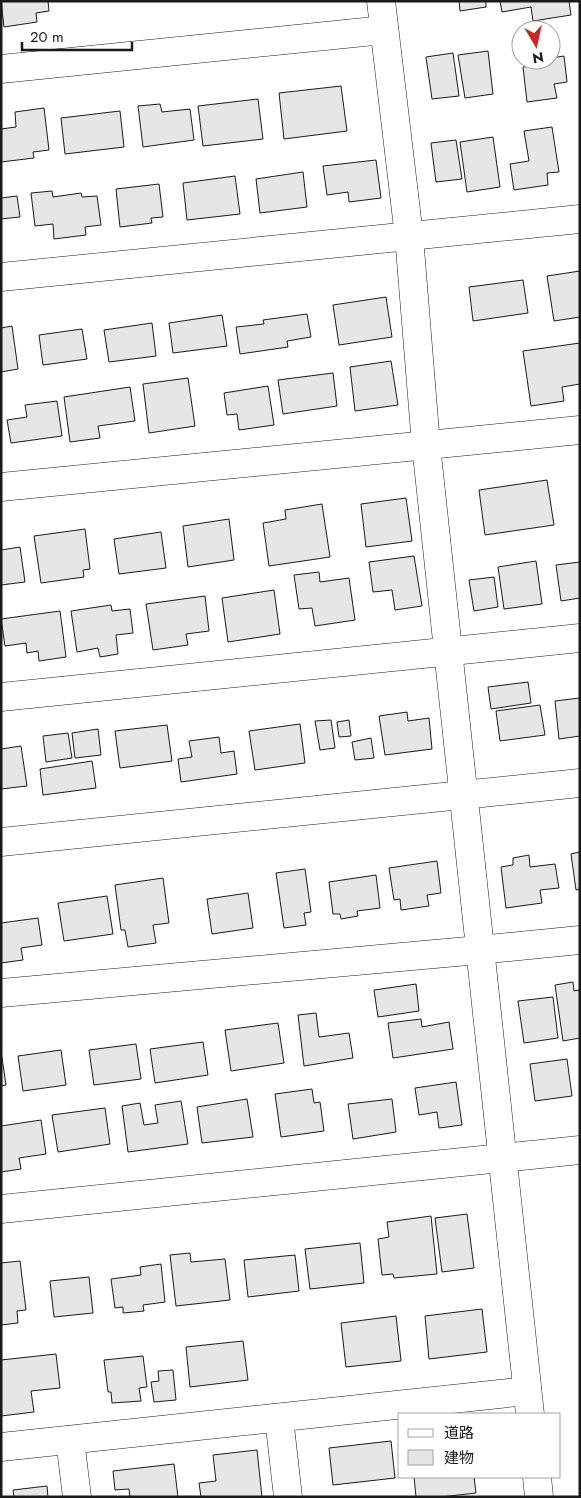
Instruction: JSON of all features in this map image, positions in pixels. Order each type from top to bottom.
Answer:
[{"type":"street","points":[[1,1447],[279,1418],[529,1403],[462,795],[426,445],[409,236],[381,1]]},
{"type":"street","points":[[1,68],[384,30]]},
{"type":"street","points":[[1,277],[580,219]]},
{"type":"street","points":[[1,488],[580,430]]},
{"type":"street","points":[[1,696],[580,638]]},
{"type":"street","points":[[1,842],[580,784]]},
{"type":"street","points":[[1,993],[580,940]]},
{"type":"street","points":[[1,1209],[580,1150]]},
{"type":"street","points":[[279,1418],[288,1497]]},
{"type":"street","points":[[70,1440],[77,1497]]},
{"type":"street","points":[[537,1478],[539,1497]]},
{"type":"building","points":[[1,1],[48,1],[49,11],[36,13],[37,22],[4,27]]},
{"type":"building","points":[[459,1],[486,1],[486,7],[460,11]]},
{"type":"building","points":[[500,1],[569,1],[571,15],[533,20],[531,7],[502,12]]},
{"type":"building","points":[[488,51],[493,94],[465,98],[458,55]]},
{"type":"building","points":[[453,53],[459,96],[432,99],[426,57]]},
{"type":"building","points":[[561,56],[564,56],[567,82],[554,84],[557,98],[527,102],[523,70],[561,70]]},
{"type":"building","points":[[341,86],[347,131],[284,139],[279,93]]},
{"type":"building","points":[[258,99],[263,139],[203,146],[198,106]]},
{"type":"building","points":[[160,104],[162,112],[190,109],[194,140],[143,147],[138,106]]},
{"type":"building","points":[[44,108],[49,150],[33,152],[34,158],[1,162],[1,129],[16,127],[15,112]]},
{"type":"building","points":[[120,111],[124,147],[65,154],[61,118]]},
{"type":"building","points":[[552,127],[559,172],[547,173],[548,185],[514,190],[510,164],[529,161],[524,131]]},
{"type":"building","points":[[493,137],[500,187],[467,192],[460,142]]},
{"type":"building","points":[[456,140],[462,179],[436,182],[431,143]]},
{"type":"building","points":[[376,160],[381,198],[349,202],[348,192],[327,195],[323,166]]},
{"type":"building","points":[[303,172],[307,207],[260,213],[256,179]]},
{"type":"building","points":[[235,176],[240,214],[187,220],[183,183]]},
{"type":"building","points":[[159,184],[163,217],[151,218],[152,223],[120,227],[116,189]]},
{"type":"building","points":[[52,191],[53,197],[81,193],[82,197],[97,196],[101,225],[85,227],[86,235],[54,239],[53,224],[35,226],[31,193]]},
{"type":"building","points":[[17,196],[20,217],[1,219],[1,198]]},
{"type":"building","points":[[580,271],[580,317],[554,321],[547,276]]},
{"type":"building","points":[[523,280],[528,313],[473,321],[469,287]]},
{"type":"building","points":[[386,297],[392,337],[339,345],[333,305]]},
{"type":"building","points":[[307,314],[311,337],[287,341],[288,347],[240,354],[236,327],[264,324],[263,320]]},
{"type":"building","points":[[222,315],[227,346],[173,353],[169,323]]},
{"type":"building","points":[[152,323],[156,356],[109,362],[104,330]]},
{"type":"building","points":[[12,326],[18,369],[1,372],[1,328]]},
{"type":"building","points":[[82,329],[87,359],[43,365],[39,335]]},
{"type":"building","points":[[580,343],[580,384],[562,387],[564,401],[531,406],[523,351]]},
{"type":"building","points":[[391,361],[398,405],[355,411],[350,367]]},
{"type":"building","points":[[333,373],[337,406],[283,414],[278,380]]},
{"type":"building","points":[[188,378],[195,426],[149,433],[143,384]]},
{"type":"building","points":[[268,386],[274,425],[239,430],[237,414],[227,415],[224,393]]},
{"type":"building","points":[[130,387],[135,421],[98,426],[100,438],[70,442],[64,397]]},
{"type":"building","points":[[57,401],[62,436],[11,443],[7,420],[27,417],[25,405]]},
{"type":"building","points":[[547,480],[554,525],[485,535],[479,490]]},
{"type":"building","points":[[406,498],[412,541],[366,547],[361,504]]},
{"type":"building","points":[[322,504],[330,557],[269,566],[263,523],[286,519],[285,510]]},
{"type":"building","points":[[229,519],[234,560],[188,567],[183,526]]},
{"type":"building","points":[[85,529],[90,569],[83,570],[84,577],[41,583],[34,536]]},
{"type":"building","points":[[161,532],[166,568],[119,574],[114,539]]},
{"type":"building","points":[[20,547],[25,582],[1,585],[1,550]]},
{"type":"building","points":[[414,556],[422,606],[395,610],[392,590],[373,592],[369,562]]},
{"type":"building","points":[[536,561],[542,604],[504,609],[498,567]]},
{"type":"building","points":[[580,562],[580,598],[561,601],[556,565]]},
{"type":"building","points":[[319,572],[320,582],[349,578],[355,620],[315,626],[312,608],[299,609],[294,575]]},
{"type":"building","points":[[494,577],[498,607],[474,611],[469,580]]},
{"type":"building","points":[[274,590],[280,634],[228,642],[222,598]]},
{"type":"building","points":[[205,596],[209,631],[186,634],[188,645],[153,650],[146,604]]},
{"type":"building","points":[[111,605],[112,611],[130,609],[133,633],[116,635],[118,654],[100,657],[98,648],[77,652],[71,611]]},
{"type":"building","points":[[60,611],[66,657],[39,661],[38,651],[27,653],[26,643],[5,646],[1,619]]},
{"type":"building","points":[[528,682],[531,703],[491,709],[488,687]]},
{"type":"building","points":[[580,698],[580,736],[559,739],[555,701]]},
{"type":"building","points":[[540,705],[545,735],[500,741],[496,711]]},
{"type":"building","points":[[407,712],[408,721],[429,718],[432,749],[385,755],[379,716]]},
{"type":"building","points":[[331,720],[335,748],[320,750],[315,721]]},
{"type":"building","points":[[349,720],[351,736],[339,737],[337,722]]},
{"type":"building","points":[[300,724],[305,763],[255,770],[249,731]]},
{"type":"building","points":[[167,725],[172,761],[120,768],[115,731]]},
{"type":"building","points":[[98,729],[101,755],[75,758],[72,733]]},
{"type":"building","points":[[68,733],[72,758],[46,762],[43,736]]},
{"type":"building","points":[[219,737],[221,753],[234,751],[237,774],[181,782],[178,759],[192,757],[189,741]]},
{"type":"building","points":[[371,738],[374,758],[355,760],[352,742]]},
{"type":"building","points":[[21,746],[27,786],[1,789],[1,749]]},
{"type":"building","points":[[92,761],[96,788],[43,795],[40,769]]},
{"type":"building","points":[[580,852],[580,889],[576,890],[571,854]]},
{"type":"building","points":[[529,855],[530,867],[555,864],[559,888],[540,890],[542,903],[506,908],[501,867],[513,865],[513,858]]},
{"type":"building","points":[[437,861],[441,893],[427,895],[429,906],[401,910],[400,899],[394,900],[389,868]]},
{"type":"building","points":[[305,869],[311,912],[304,913],[306,925],[284,928],[276,873]]},
{"type":"building","points":[[376,875],[380,908],[357,911],[358,916],[341,919],[340,914],[333,914],[329,882]]},
{"type":"building","points":[[163,878],[169,923],[153,925],[156,943],[128,947],[125,930],[121,930],[115,885]]},
{"type":"building","points":[[248,893],[253,928],[212,934],[207,899]]},
{"type":"building","points":[[107,896],[113,934],[64,941],[58,903]]},
{"type":"building","points":[[38,918],[42,945],[21,948],[23,960],[1,963],[1,923]]},
{"type":"building","points":[[573,982],[574,991],[579,990],[580,997],[580,1038],[563,1041],[555,985]]},
{"type":"building","points":[[416,984],[419,1011],[378,1017],[374,990]]},
{"type":"building","points":[[553,997],[558,1038],[524,1043],[518,1001]]},
{"type":"building","points":[[316,1013],[319,1037],[349,1033],[353,1058],[304,1066],[298,1015]]},
{"type":"building","points":[[421,1019],[422,1027],[449,1022],[453,1049],[393,1058],[388,1023]]},
{"type":"building","points":[[278,1023],[284,1063],[231,1071],[225,1030]]},
{"type":"building","points":[[203,1042],[208,1075],[155,1083],[150,1049]]},
{"type":"building","points":[[136,1044],[141,1079],[94,1085],[89,1050]]},
{"type":"building","points":[[61,1050],[66,1085],[23,1091],[18,1056]]},
{"type":"building","points":[[1,1051],[6,1085],[1,1086]]},
{"type":"building","points":[[567,1059],[572,1096],[535,1101],[530,1064]]},
{"type":"building","points":[[456,1082],[462,1125],[439,1128],[437,1112],[419,1115],[415,1088]]},
{"type":"building","points":[[312,1089],[314,1103],[320,1102],[324,1131],[281,1137],[275,1094]]},
{"type":"building","points":[[247,1099],[253,1137],[202,1143],[197,1107]]},
{"type":"building","points":[[392,1099],[396,1132],[353,1139],[348,1104]]},
{"type":"building","points":[[181,1101],[188,1144],[128,1152],[122,1106],[140,1103],[144,1125],[158,1123],[155,1105]]},
{"type":"building","points":[[105,1108],[110,1144],[58,1152],[52,1115]]},
{"type":"building","points":[[41,1120],[46,1154],[19,1158],[21,1169],[1,1172],[1,1126]]},
{"type":"building","points":[[467,1214],[474,1268],[442,1272],[435,1218]]},
{"type":"building","points":[[431,1216],[437,1274],[394,1278],[393,1274],[382,1275],[378,1239],[389,1237],[387,1222]]},
{"type":"building","points":[[360,1243],[364,1283],[310,1289],[305,1249]]},
{"type":"building","points":[[190,1253],[191,1262],[225,1259],[230,1300],[176,1306],[170,1255]]},
{"type":"building","points":[[295,1255],[299,1291],[248,1297],[244,1260]]},
{"type":"building","points":[[20,1261],[26,1310],[17,1311],[18,1323],[1,1325],[1,1263]]},
{"type":"building","points":[[161,1264],[165,1302],[143,1305],[144,1311],[123,1313],[123,1307],[115,1308],[111,1279],[141,1275],[140,1267]]},
{"type":"building","points":[[89,1277],[93,1313],[54,1317],[50,1281]]},
{"type":"building","points":[[482,1309],[487,1352],[429,1359],[425,1316]]},
{"type":"building","points":[[396,1316],[401,1361],[346,1367],[341,1323]]},
{"type":"building","points":[[243,1341],[248,1380],[190,1387],[186,1347]]},
{"type":"building","points":[[56,1354],[60,1388],[31,1391],[34,1412],[1,1416],[1,1360]]},
{"type":"building","points":[[143,1356],[147,1387],[139,1388],[141,1401],[112,1403],[111,1392],[108,1392],[104,1360]]},
{"type":"building","points":[[173,1370],[176,1400],[154,1402],[151,1382],[159,1381],[158,1371]]},
{"type":"building","points":[[391,1441],[395,1478],[333,1485],[329,1448]]},
{"type":"building","points":[[257,1450],[262,1497],[201,1497],[199,1483],[216,1481],[213,1455]]},
{"type":"building","points":[[174,1464],[178,1497],[130,1497],[129,1489],[115,1490],[113,1471]]},
{"type":"building","points":[[414,1478],[474,1478],[476,1493],[441,1497],[416,1497]]},
{"type":"building","points":[[47,1486],[48,1497],[14,1497],[13,1490]]}]
